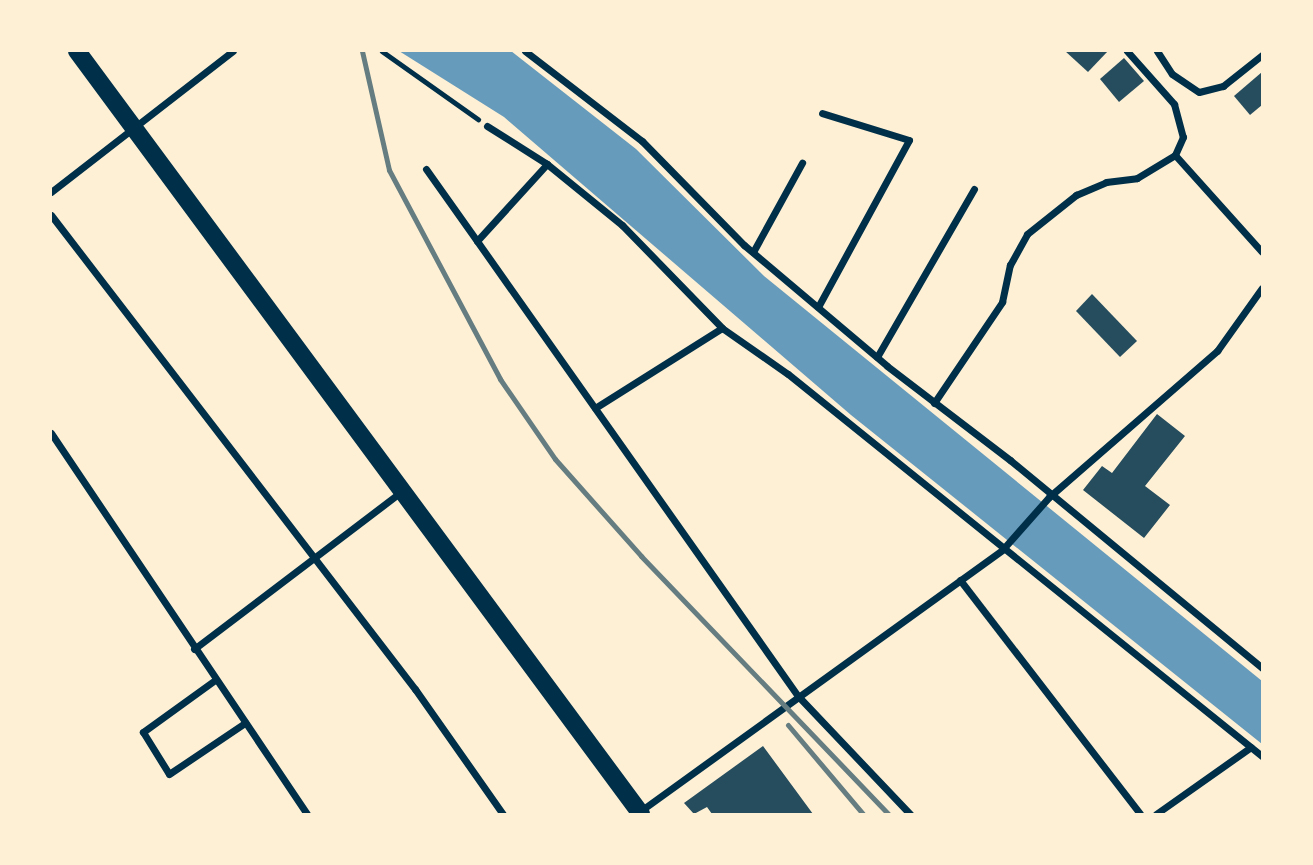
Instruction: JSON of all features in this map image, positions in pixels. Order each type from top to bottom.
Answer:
[{"type":"highway","points":[[77,51],[132,130],[639,813]]},
{"type":"street","points":[[51,192],[233,51]]},
{"type":"street","points":[[526,51],[642,141],[753,252],[877,357],[1049,497],[1090,525],[1262,668]]},
{"type":"street","points":[[934,402],[1002,302],[1010,265],[1027,234],[1076,195],[1106,182],[1137,178],[1175,155],[1184,137],[1174,104],[1127,51]]},
{"type":"street","points":[[1157,51],[1172,74],[1199,92],[1223,86],[1262,55]]},
{"type":"street","points":[[818,307],[909,141],[822,113]]},
{"type":"street","points":[[487,126],[547,164],[622,225],[722,328],[788,374],[1262,756]]},
{"type":"street","points":[[1175,155],[1262,252]]},
{"type":"street","points":[[753,252],[802,163]]},
{"type":"street","points":[[477,241],[547,164]]},
{"type":"street","points":[[426,169],[798,695],[910,814]]},
{"type":"street","points":[[877,357],[974,189]]},
{"type":"street","points":[[51,215],[315,558],[503,814]]},
{"type":"street","points":[[639,813],[798,695],[1003,549],[1009,539],[1049,497],[1217,351],[1262,288]]},
{"type":"street","points":[[595,408],[722,328]]},
{"type":"street","points":[[51,433],[307,814]]},
{"type":"street","points":[[194,649],[401,492]]},
{"type":"street","points":[[960,580],[1140,814]]},
{"type":"street","points":[[215,680],[143,732],[169,774],[245,723]]},
{"type":"street","points":[[1156,814],[1251,747]]},
{"type":"path","points":[[382,51],[487,126]]},
{"type":"water","points":[[399,51],[511,51],[636,149],[764,276],[1262,681],[1262,744],[851,415],[504,117]]},
{"type":"building","points":[[1065,51],[1108,51],[1088,72]]},
{"type":"building","points":[[1124,58],[1144,81],[1119,102],[1100,79]]},
{"type":"building","points":[[1262,72],[1262,105],[1250,115],[1234,96]]},
{"type":"building","points":[[1092,294],[1137,341],[1120,357],[1076,311]]},
{"type":"building","points":[[1157,414],[1185,436],[1145,486],[1170,505],[1144,538],[1083,490],[1102,466],[1112,473]]},
{"type":"building","points":[[763,746],[813,814],[712,814],[707,807],[694,814],[684,803]]},
{"type":"railway","points":[[362,51],[389,170],[500,379],[555,459],[641,556],[888,814]]},
{"type":"railway","points":[[788,725],[863,814]]}]
